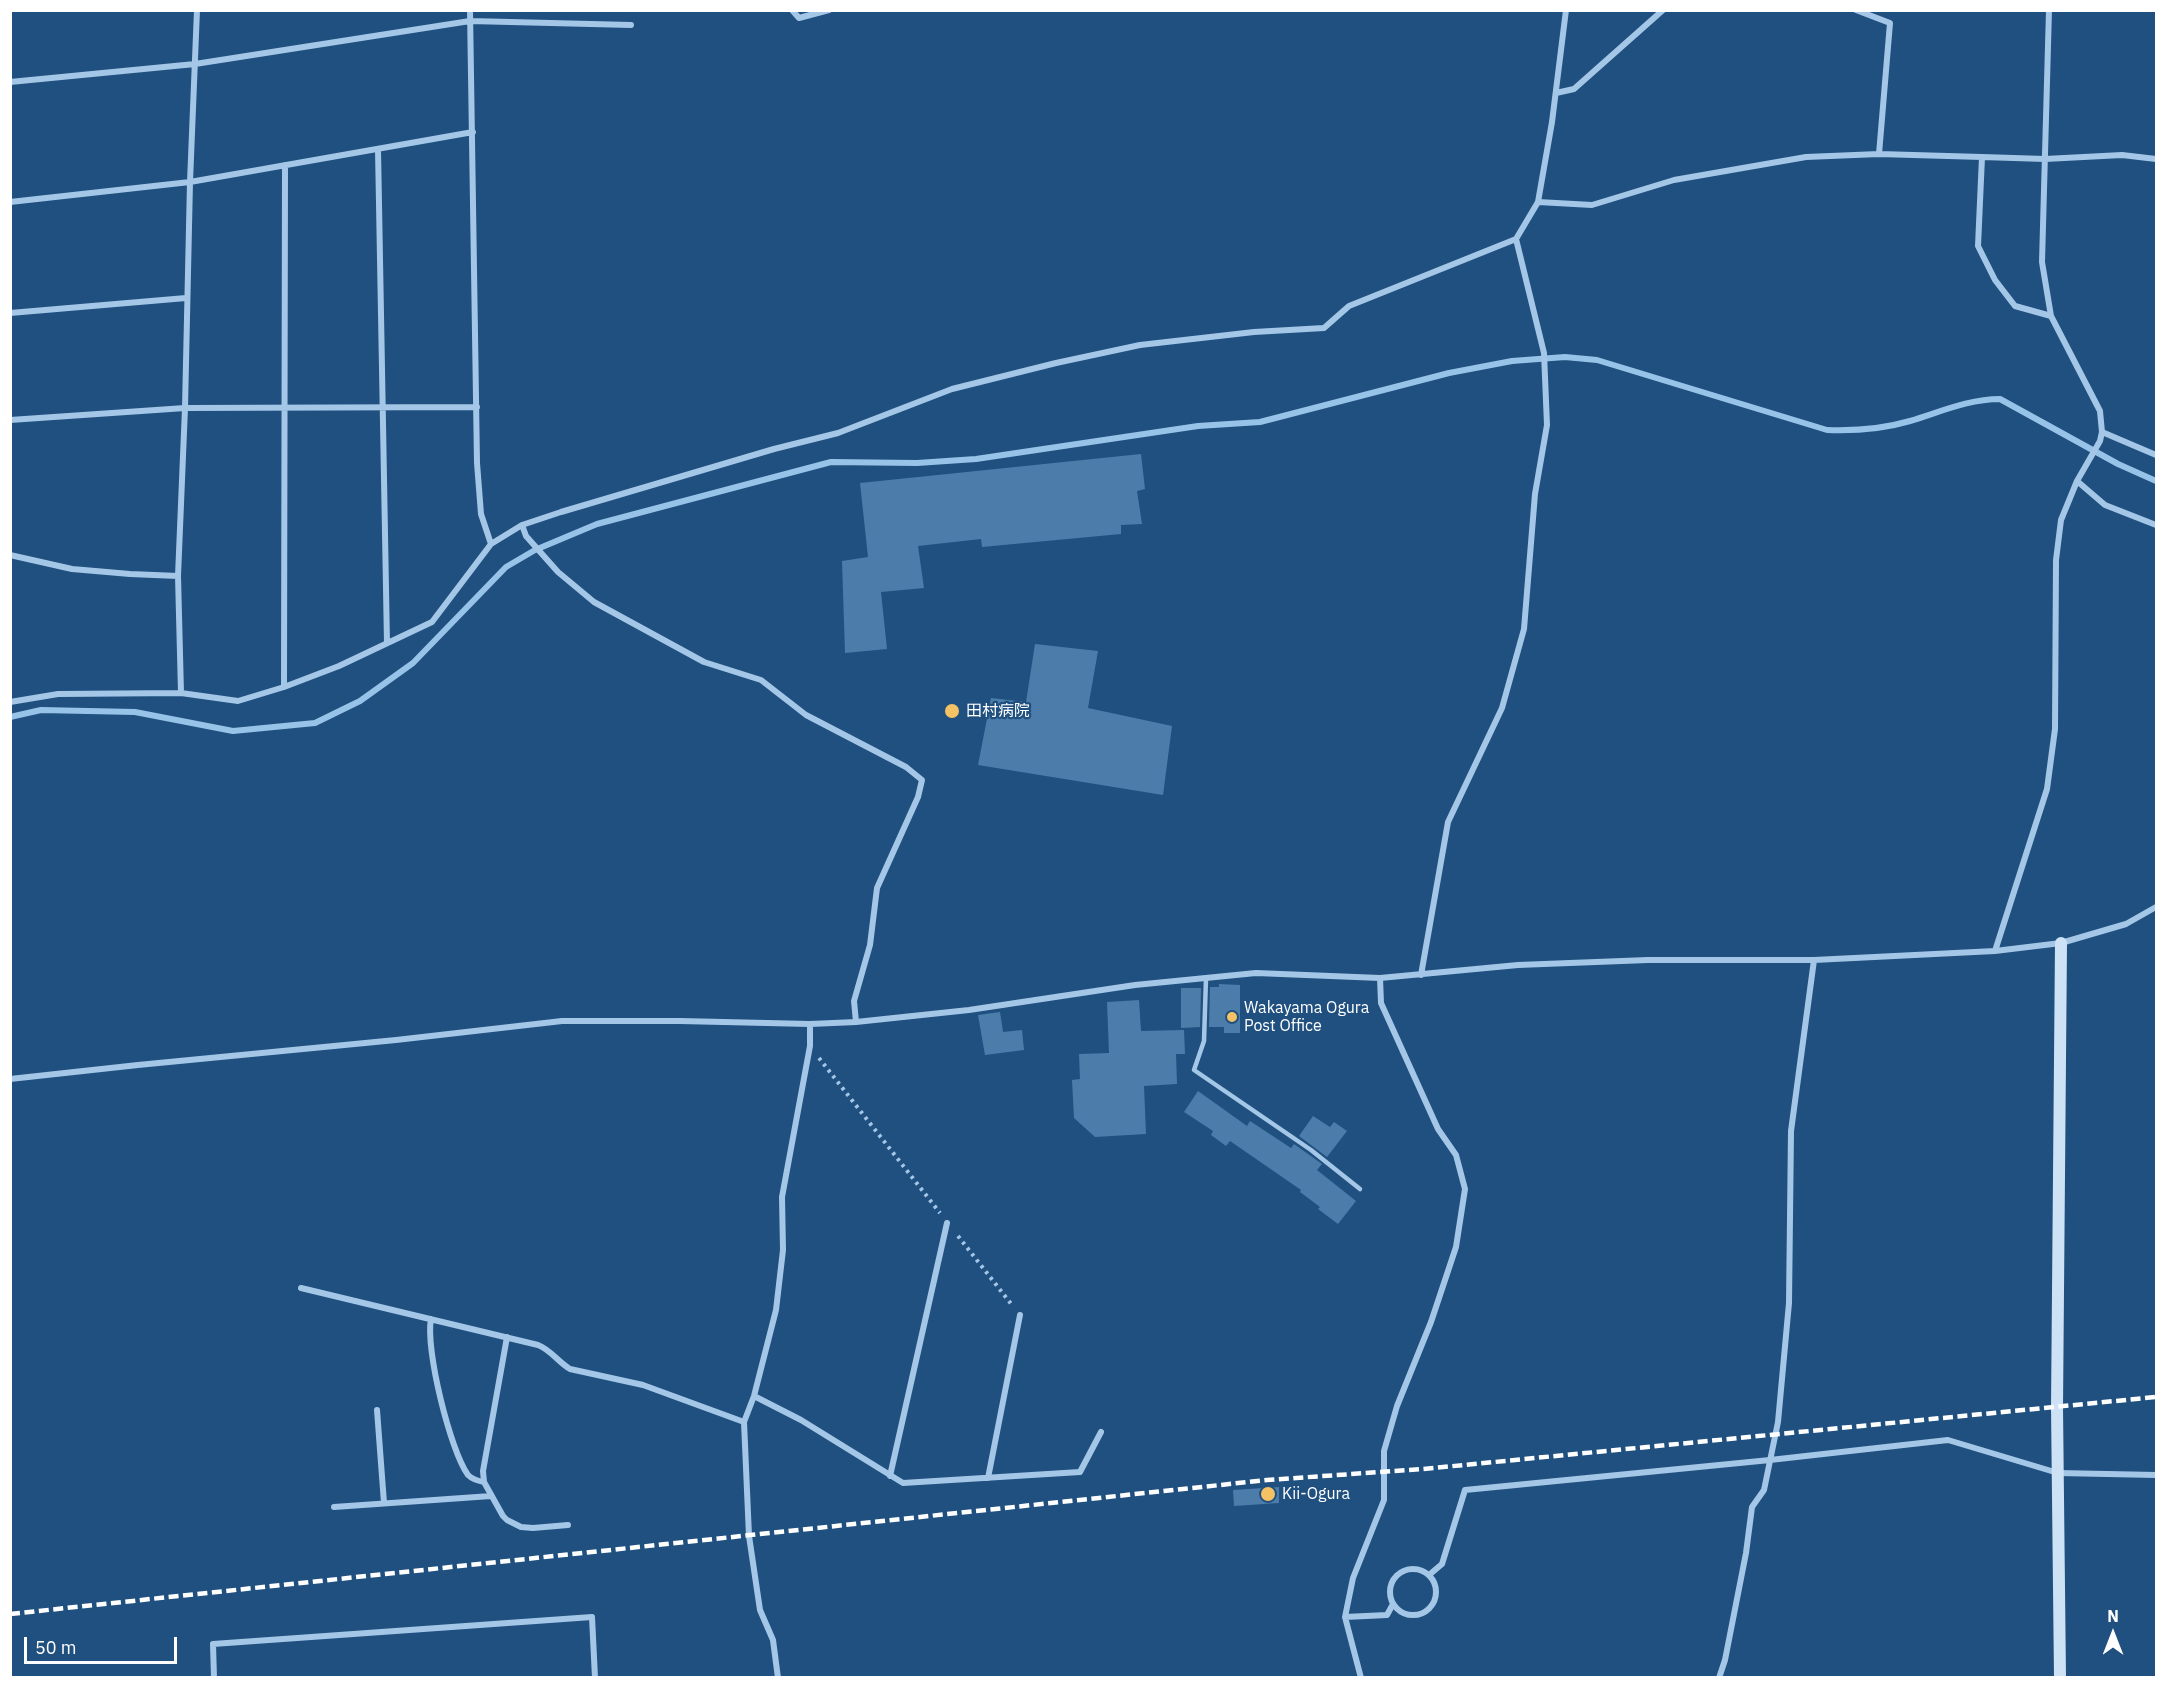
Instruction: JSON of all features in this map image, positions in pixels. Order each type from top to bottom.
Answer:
[{"type":"street","points":[[181,693],[178,576],[197,10]]},
{"type":"street","points":[[470,10],[477,463],[481,514],[491,544]]},
{"type":"street","points":[[792,10],[799,18],[829,10]]},
{"type":"street","points":[[10,702],[58,694],[181,693],[238,701],[284,687],[339,666],[432,622],[491,544],[522,525],[774,449],[838,433],[952,389],[1056,363],[1140,345],[1254,332],[1324,328],[1349,306],[1516,239],[1538,202],[1556,93],[1566,10]]},
{"type":"street","points":[[1556,93],[1574,89],[1663,10]]},
{"type":"street","points":[[1856,10],[1890,23],[1879,154]]},
{"type":"street","points":[[1995,951],[2047,789],[2055,729],[2056,560],[2061,520],[2082,470],[2100,441],[2102,432],[2100,411],[2051,316],[2042,262],[2049,10]]},
{"type":"street","points":[[10,82],[195,64],[470,21],[631,25]]},
{"type":"street","points":[[10,202],[190,182],[472,132]]},
{"type":"street","points":[[378,149],[387,643]]},
{"type":"street","points":[[1538,202],[1592,205],[1674,180],[1806,157],[1879,154],[2045,159],[2122,156],[2157,159]]},
{"type":"street","points":[[1982,157],[1978,246],[1995,280],[2015,306],[2051,316]]},
{"type":"street","points":[[284,687],[285,165]]},
{"type":"street","points":[[1421,975],[1448,822],[1502,708],[1524,629],[1535,494],[1547,425],[1544,353],[1516,239]]},
{"type":"street","points":[[10,313],[186,298]]},
{"type":"street","points":[[10,420],[185,408],[477,407]]},
{"type":"street","points":[[2102,432],[2157,455]]},
{"type":"street","points":[[2077,481],[2105,505],[2157,525]]},
{"type":"street","points":[[522,525],[526,536],[558,572],[594,602],[704,662],[761,680],[806,716],[906,767],[922,780],[918,797],[877,888],[870,945],[854,1001],[856,1022]]},
{"type":"street","points":[[10,555],[72,569],[178,576]]},
{"type":"street","points":[[10,1079],[562,1021],[810,1024],[856,1022],[969,1010],[1135,985],[1256,974],[1380,978],[1518,965],[1637,960],[1814,960],[1995,951],[2061,943],[2126,924],[2157,907]]},
{"type":"street","points":[[2060,1677],[2057,1407],[2061,943]]},
{"type":"street","points":[[1719,1677],[1725,1660],[1746,1554],[1752,1507],[1764,1490],[1778,1422],[1789,1303],[1791,1131],[1814,960]]},
{"type":"street","points":[[1361,1677],[1345,1617],[1353,1578],[1384,1500],[1384,1452],[1397,1406],[1431,1322],[1456,1247],[1466,1189],[1456,1155],[1438,1129],[1381,1003],[1380,978]]},
{"type":"street","points":[[778,1677],[773,1640],[760,1610],[749,1536],[744,1422],[754,1396],[776,1310],[783,1250],[782,1197],[810,1046],[810,1024]]},
{"type":"street","points":[[890,1476],[947,1223]]},
{"type":"street","points":[[301,1288],[545,1347],[570,1369],[643,1384],[744,1422]]},
{"type":"street","points":[[988,1478],[1020,1316]]},
{"type":"street","points":[[431,1319],[430,1336],[448,1430],[469,1475],[476,1481],[484,1482]]},
{"type":"street","points":[[507,1337],[483,1471],[484,1482],[503,1516],[513,1524],[533,1528],[568,1525]]},
{"type":"street","points":[[754,1396],[801,1420],[903,1483],[1080,1472],[1101,1432]]},
{"type":"street","points":[[377,1410],[384,1503]]},
{"type":"street","points":[[1429,1575],[1442,1564],[1465,1490],[1948,1440],[2058,1473],[2157,1475]]},
{"type":"street","points":[[334,1507],[491,1496]]},
{"type":"street","points":[[1410,1569],[1418,1569],[1429,1575],[1437,1589],[1431,1608],[1424,1613],[1408,1615],[1398,1610],[1393,1604],[1390,1588],[1396,1577],[1410,1569]]},
{"type":"street","points":[[1345,1617],[1387,1615],[1393,1604]]},
{"type":"street","points":[[214,1677],[213,1644],[592,1617],[595,1677]]},
{"type":"lane","points":[[1206,978],[1204,1041],[1194,1070],[1311,1150],[1360,1189]]},
{"type":"path","points":[[810,1046],[1020,1316]]},
{"type":"building","points":[[1141,454],[1145,489],[1137,491],[1142,524],[1121,525],[1121,534],[982,547],[981,539],[918,546],[924,588],[881,592],[887,649],[845,653],[842,561],[868,557],[860,483]]},
{"type":"building","points":[[1035,644],[1098,651],[1088,708],[1172,726],[1163,795],[978,765],[991,698],[1026,702]]},
{"type":"building","points":[[1219,984],[1240,985],[1240,1033],[1224,1033],[1224,1027],[1209,1027],[1210,987],[1219,987]]},
{"type":"building","points":[[1181,988],[1201,988],[1200,1027],[1181,1028]]},
{"type":"building","points":[[1139,1000],[1141,1031],[1184,1030],[1185,1054],[1176,1054],[1177,1084],[1144,1086],[1146,1134],[1095,1137],[1074,1118],[1072,1080],[1080,1079],[1079,1054],[1109,1053],[1107,1002]]},
{"type":"building","points":[[1000,1012],[1003,1032],[1022,1030],[1024,1050],[985,1055],[978,1015]]},
{"type":"building","points":[[1198,1091],[1247,1126],[1250,1121],[1291,1148],[1294,1144],[1322,1164],[1317,1170],[1356,1201],[1338,1224],[1318,1209],[1320,1207],[1300,1192],[1301,1190],[1230,1141],[1226,1146],[1211,1135],[1213,1131],[1184,1112]]},
{"type":"building","points":[[1313,1116],[1330,1127],[1334,1122],[1347,1131],[1327,1157],[1299,1136]]},
{"type":"building","points":[[1279,1487],[1279,1503],[1234,1506],[1233,1490]]},
{"type":"waterway","points":[[10,717],[41,710],[135,712],[233,731],[315,723],[360,701],[413,663],[506,567],[535,550],[597,524],[831,462],[917,463],[976,459],[1198,426],[1260,422],[1449,373],[1512,361],[1565,357],[1597,360],[1827,430],[1858,430],[1890,426],[1966,404],[2000,399],[2118,464],[2156,481]]},
{"type":"railway","points":[[10,1614],[1267,1480],[1423,1469],[2156,1397]]},
{"type":"place","name":"田村病院","points":[[952,711]]},
{"type":"place","name":"Wakayama Ogura Post Office","points":[[1232,1017]]},
{"type":"place","name":"Kii-Ogura","points":[[1268,1494]]}]
